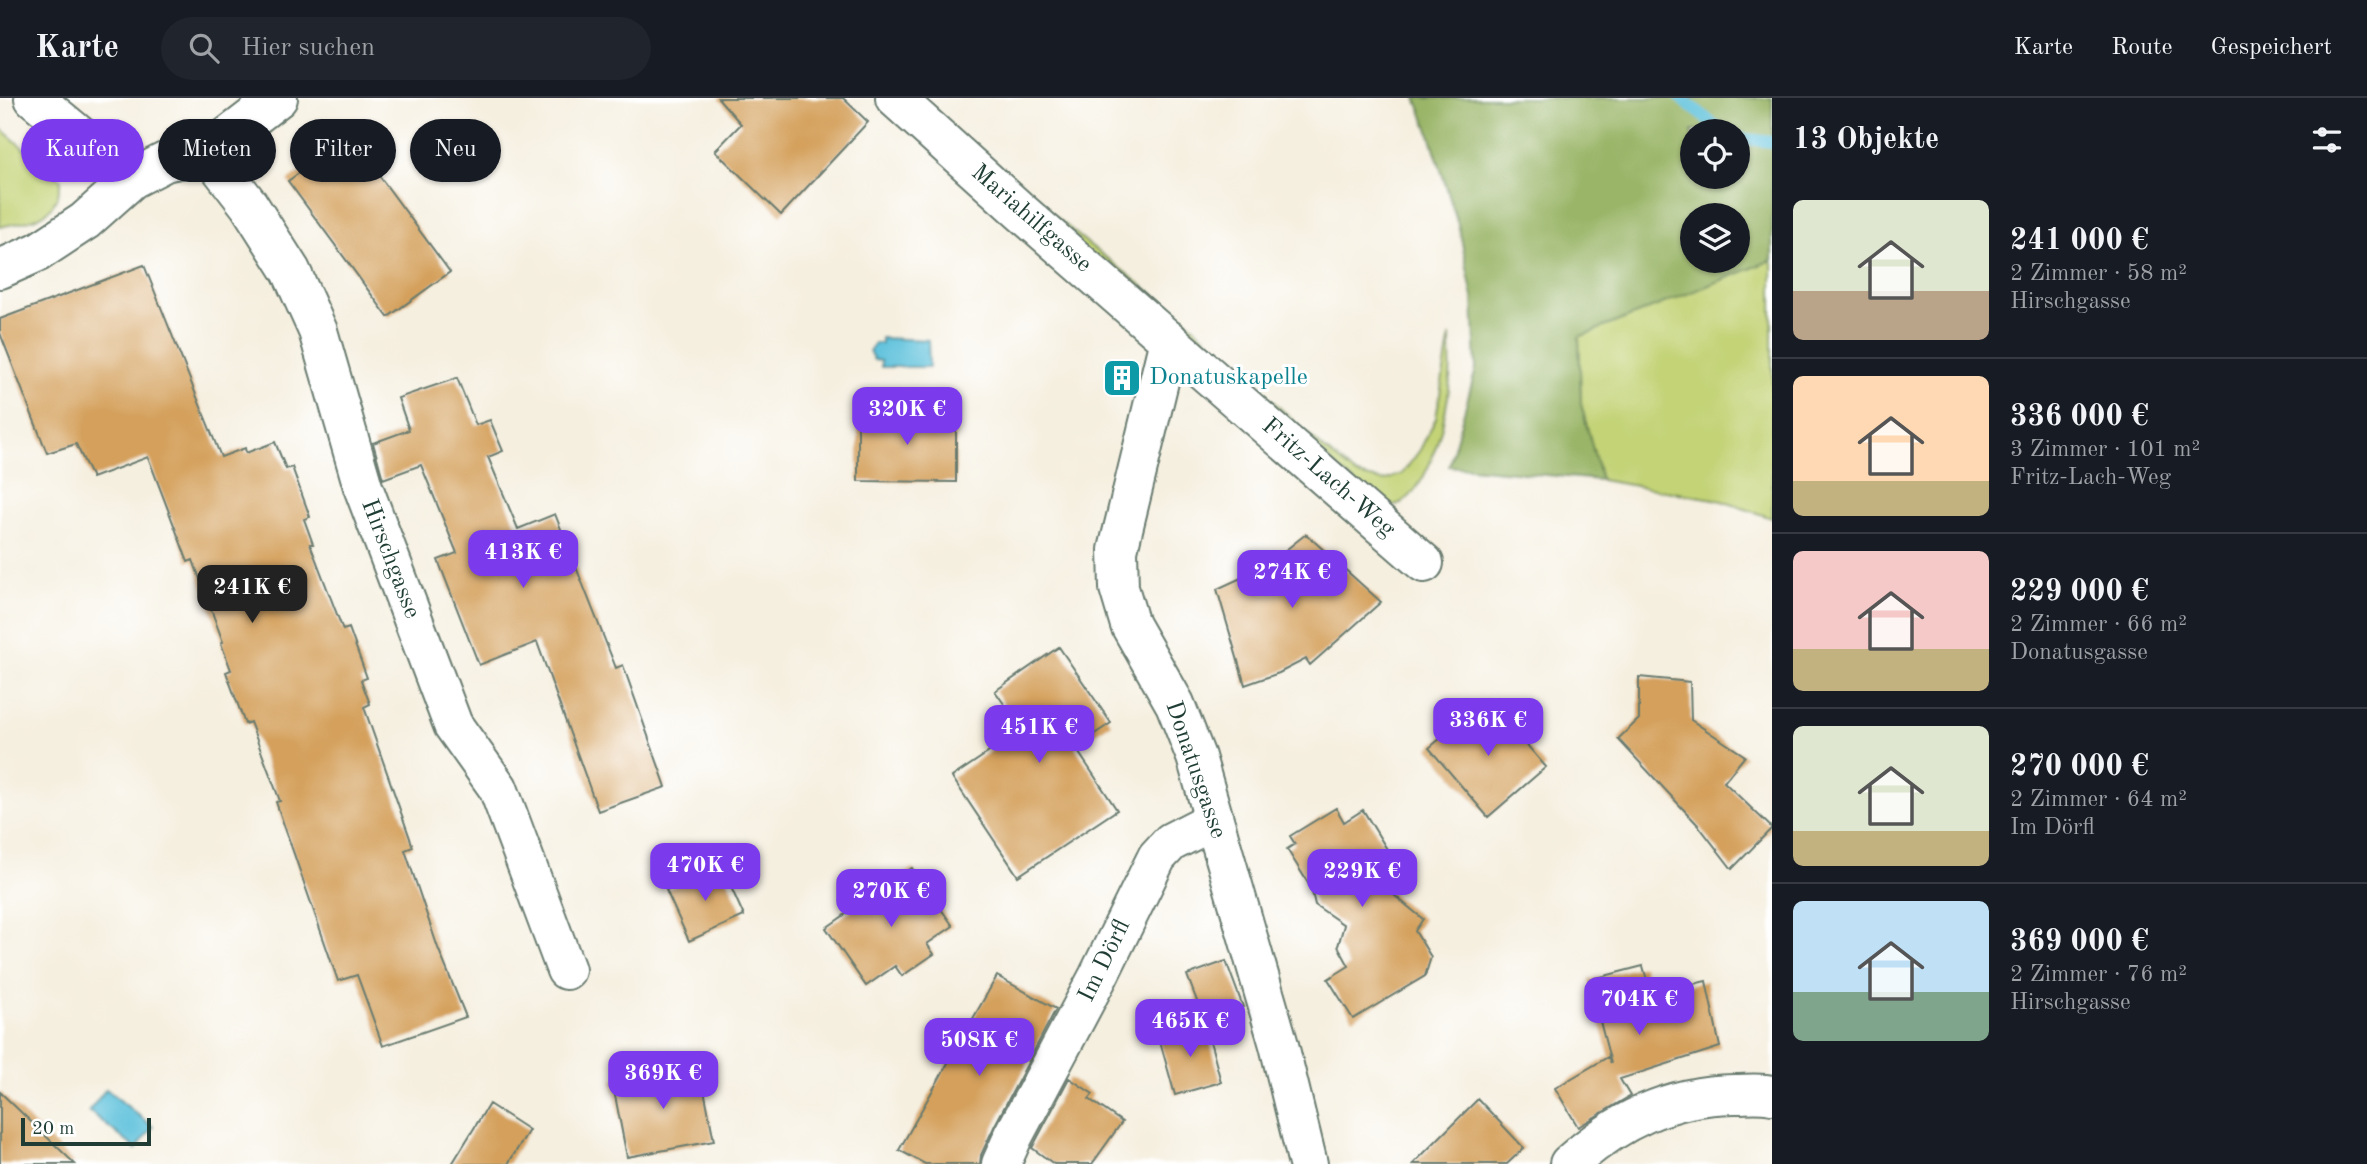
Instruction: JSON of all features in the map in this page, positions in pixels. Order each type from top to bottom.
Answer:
[{"type":"street","points":[[34,98],[59,119]]},
{"type":"street","points":[[251,119],[278,98]]},
{"type":"street","name":"Mariahilfgasse","points":[[895,98],[1169,340]]},
{"type":"street","points":[[0,269],[38,252],[73,229],[128,182]]},
{"type":"street","name":"Hirschgasse","points":[[231,182],[291,271],[318,331],[363,487],[453,725],[498,788],[566,970]]},
{"type":"street","name":"Fritz-Lach-Weg","points":[[1169,340],[1424,563]]},
{"type":"street","name":"Donatusgasse","points":[[1169,340],[1118,550],[1119,588],[1130,625],[1175,704],[1196,757],[1279,1045],[1308,1164]]},
{"type":"street","name":"Im Dörfl","points":[[1001,1164],[1157,857],[1171,842],[1214,820]]},
{"type":"street","points":[[1569,1164],[1594,1141],[1649,1110],[1704,1095],[1772,1095]]},
{"type":"green space","points":[[1416,98],[1772,98],[1772,260],[1750,269],[1750,203],[1680,203],[1680,273],[1739,273],[1579,337],[1581,404],[1601,480],[1449,466],[1476,369],[1473,297],[1459,228]]},
{"type":"green space","points":[[0,128],[21,146],[21,182],[61,182],[54,203],[41,216],[0,227]]},
{"type":"green space","points":[[1005,175],[1183,317],[1324,449],[1357,475],[1383,481],[1402,474],[1420,450],[1436,418],[1450,336],[1450,380],[1446,409],[1437,443],[1417,487],[1402,502],[1383,507],[1304,438],[1205,344],[1050,224]]},
{"type":"green space","points":[[1772,260],[1772,518],[1719,500],[1601,480],[1581,404],[1579,336],[1739,273],[1750,273],[1750,269]]},
{"type":"water","points":[[881,338],[928,340],[929,367],[881,367],[881,361],[874,360],[869,351],[875,343],[881,343]]},
{"type":"water","points":[[106,1089],[153,1127],[136,1149],[89,1111]]},
{"type":"building","points":[[718,98],[843,98],[868,122],[781,215],[715,151],[741,124]]},
{"type":"building","points":[[288,181],[384,182],[450,272],[388,317]]},
{"type":"building","points":[[144,265],[221,457],[245,448],[246,453],[275,442],[286,469],[292,467],[310,517],[304,519],[313,544],[310,544],[343,630],[349,628],[367,678],[361,680],[370,704],[364,707],[413,847],[405,850],[438,948],[466,1017],[383,1046],[357,975],[338,981],[276,802],[280,801],[250,722],[245,724],[226,672],[231,670],[221,643],[223,642],[193,560],[188,562],[148,457],[92,478],[76,444],[47,453],[0,333],[0,319]]},
{"type":"building","points":[[457,378],[476,425],[490,420],[503,451],[488,457],[518,529],[555,514],[616,668],[623,665],[666,787],[598,811],[537,642],[479,665],[438,560],[457,553],[421,465],[383,479],[373,443],[409,430],[398,398]]},
{"type":"building","points":[[858,413],[956,414],[956,482],[858,481]]},
{"type":"building","points":[[1306,534],[1381,602],[1310,665],[1306,659],[1279,673],[1245,685],[1217,589],[1263,568]]},
{"type":"building","points":[[1059,647],[1111,723],[1075,747],[1117,810],[1018,876],[952,777],[1001,744],[988,725],[1009,711],[995,691]]},
{"type":"building","points":[[1639,677],[1690,682],[1691,720],[1745,756],[1724,782],[1772,828],[1732,869],[1698,825],[1618,739],[1639,719]]},
{"type":"building","points":[[1487,699],[1546,767],[1488,817],[1429,748]]},
{"type":"building","points":[[1336,808],[1344,822],[1363,810],[1405,879],[1388,890],[1423,919],[1415,931],[1431,957],[1425,976],[1353,1019],[1328,979],[1349,966],[1338,946],[1344,925],[1315,905],[1311,888],[1287,849],[1295,844],[1290,836]]},
{"type":"building","points":[[721,865],[744,916],[689,941],[666,890]]},
{"type":"building","points":[[912,868],[953,926],[927,944],[934,954],[902,976],[895,966],[866,986],[826,928]]},
{"type":"building","points":[[1226,961],[1243,1007],[1205,1022],[1187,975]]},
{"type":"building","points":[[1643,966],[1651,994],[1706,981],[1720,1047],[1620,1079],[1630,1096],[1578,1127],[1555,1088],[1608,1057],[1611,1063],[1589,980]]},
{"type":"building","points":[[997,976],[1056,1009],[995,1125],[981,1155],[980,1164],[925,1164],[899,1150]]},
{"type":"building","points":[[1205,1022],[1221,1082],[1175,1095],[1159,1038]]},
{"type":"building","points":[[699,1064],[714,1141],[627,1157],[612,1080]]},
{"type":"building","points":[[1069,1078],[1093,1094],[1089,1099],[1122,1122],[1092,1164],[1054,1164],[1032,1148]]},
{"type":"building","points":[[0,1092],[75,1164],[0,1164]]},
{"type":"building","points":[[1478,1099],[1524,1148],[1507,1164],[1413,1164]]},
{"type":"building","points":[[489,1104],[529,1130],[508,1164],[452,1164]]},
{"type":"waterway","points":[[1681,98],[1707,119]]},
{"type":"waterway","points":[[1750,139],[1772,142]]},
{"type":"place","name":"Donatuskapelle","points":[[1122,378]]}]
